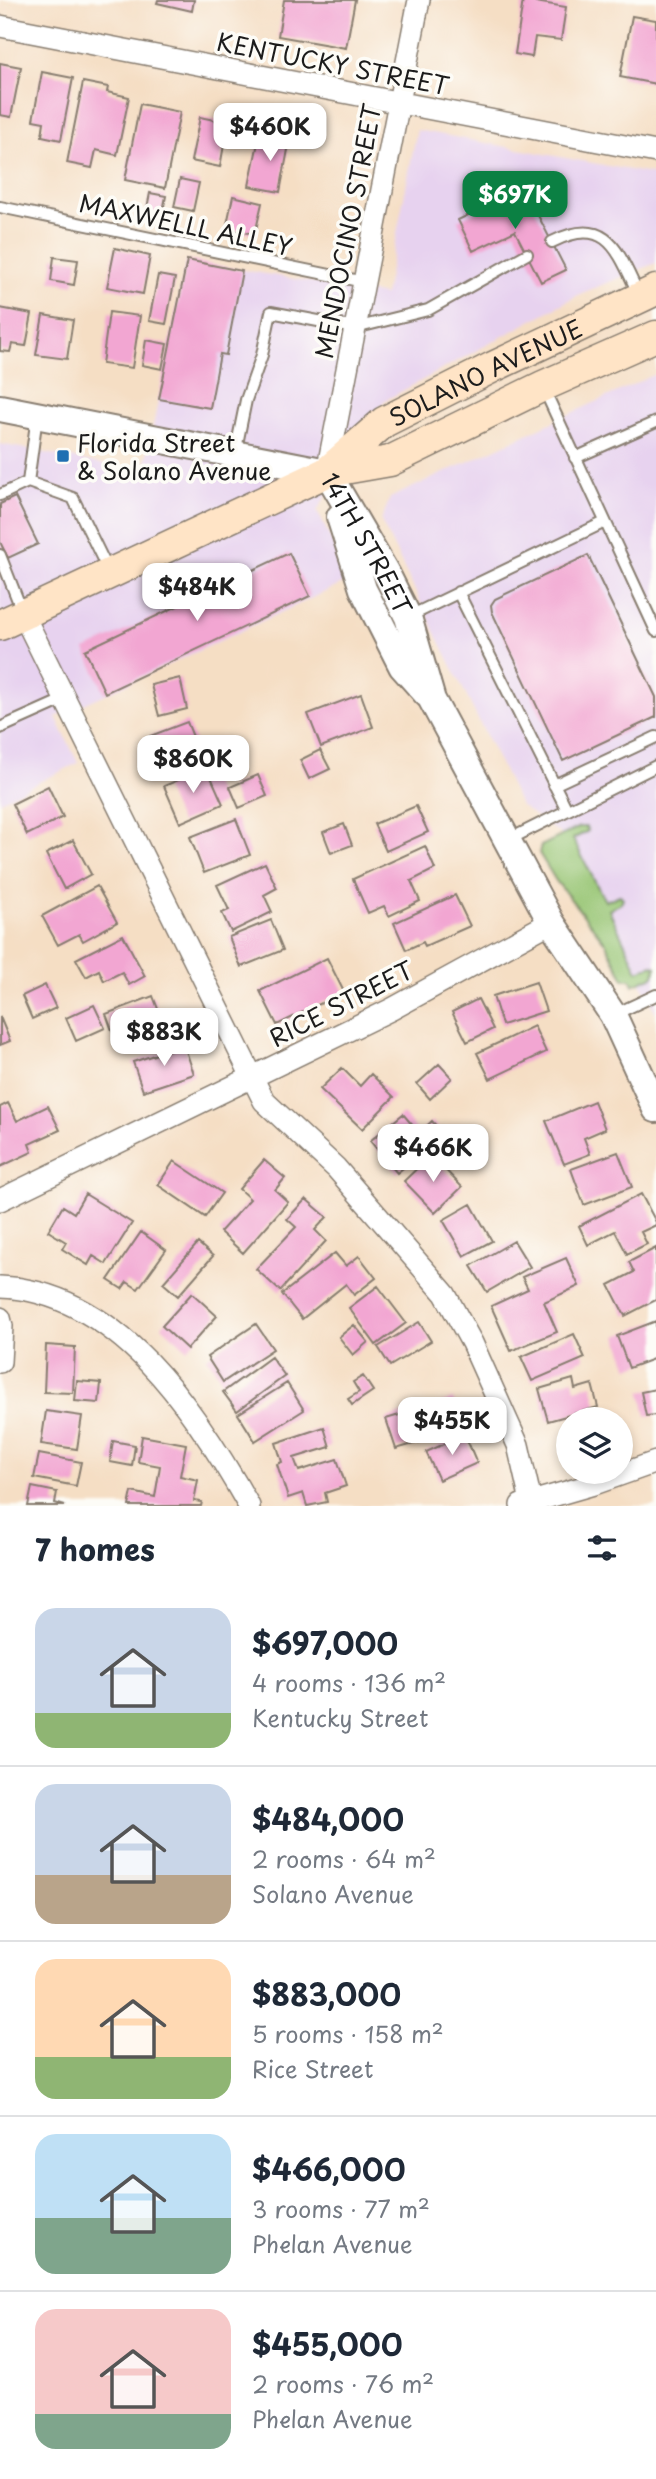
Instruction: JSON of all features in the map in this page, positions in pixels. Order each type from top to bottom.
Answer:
[{"type":"main road","points":[[651,296],[656,334]]},
{"type":"main road","points":[[543,386],[651,296]]},
{"type":"main road","name":"SOLANO AVENUE","points":[[327,472],[384,422],[505,361],[651,296]]},
{"type":"main road","name":"SOLANO AVENUE","points":[[12,620],[327,472],[390,461],[656,334]]},
{"type":"street","name":"MENDOCINO STREET","points":[[327,472],[419,0]]},
{"type":"street","name":"KENTUCKY STREET","points":[[0,26],[656,152]]},
{"type":"street","points":[[0,408],[327,472]]},
{"type":"street","name":"14TH STREET","points":[[327,472],[386,573],[408,617],[432,699],[551,922],[613,1015],[656,1108]]},
{"type":"street","name":"14TH STREET","points":[[327,472],[363,589],[402,666],[432,699]]},
{"type":"street","points":[[12,620],[65,699],[264,1101],[336,1168],[445,1294],[472,1343],[518,1445],[527,1505],[656,1462]]},
{"type":"street","name":"RICE STREET","points":[[0,1200],[392,1009],[551,922]]},
{"type":"street","points":[[0,1287],[24,1288],[60,1298],[120,1335],[184,1402],[218,1451],[249,1506]]},
{"type":"street","points":[[0,1318],[0,1362]]},
{"type":"lane","name":"MAXWELLL ALLEY","points":[[0,207],[364,282]]},
{"type":"lane","points":[[551,242],[578,232],[592,232],[605,239],[615,247],[651,296]]},
{"type":"lane","points":[[235,454],[246,400],[262,355],[271,312],[355,328],[428,310],[527,254]]},
{"type":"lane","points":[[543,386],[605,522],[653,617],[656,631]]},
{"type":"lane","points":[[28,482],[37,416]]},
{"type":"lane","points":[[575,458],[656,422]]},
{"type":"lane","points":[[0,495],[28,482],[73,498],[110,574]]},
{"type":"lane","points":[[408,617],[605,522]]},
{"type":"lane","points":[[0,555],[12,620]]},
{"type":"lane","points":[[458,592],[567,810]]},
{"type":"lane","points":[[0,728],[65,699]]},
{"type":"lane","points":[[554,785],[656,737]]},
{"type":"lane","points":[[509,840],[656,766]]},
{"type":"lane","points":[[613,1015],[656,995]]},
{"type":"shaded area","points":[[417,130],[656,175],[656,263],[582,293],[384,401],[317,511],[351,580],[56,717],[78,763],[0,801],[0,444],[144,472],[186,260],[385,295]]},
{"type":"shaded area","points":[[656,374],[656,1013],[570,841],[520,805],[381,521],[390,498]]},
{"type":"green space","points":[[579,827],[586,827],[588,831],[573,839],[605,901],[620,895],[623,898],[621,903],[609,910],[638,971],[656,966],[654,976],[633,985],[631,979],[624,979],[605,942],[556,881],[539,853],[541,846]]},
{"type":"building","points":[[158,0],[194,0],[192,11],[157,3]]},
{"type":"building","points":[[284,0],[355,0],[346,48],[278,36]]},
{"type":"building","points":[[523,0],[566,7],[561,40],[535,37],[532,57],[515,54]]},
{"type":"building","points":[[632,16],[656,20],[656,84],[620,77]]},
{"type":"building","points":[[0,63],[21,67],[11,117],[0,115]]},
{"type":"building","points":[[42,72],[73,78],[61,140],[42,136],[44,122],[33,120]]},
{"type":"building","points":[[83,82],[108,87],[107,92],[129,97],[117,155],[96,150],[92,168],[67,163]]},
{"type":"building","points":[[140,104],[180,112],[165,188],[125,180]]},
{"type":"building","points":[[200,117],[228,123],[220,167],[191,161]]},
{"type":"building","points":[[260,133],[290,139],[280,192],[249,186]]},
{"type":"building","points":[[180,179],[199,183],[193,211],[174,207]]},
{"type":"building","points":[[524,188],[566,270],[541,282],[515,231],[473,251],[458,220]]},
{"type":"building","points":[[150,193],[166,196],[161,221],[145,218]]},
{"type":"building","points":[[233,196],[262,203],[255,234],[226,229]]},
{"type":"building","points":[[115,248],[150,256],[143,294],[107,287]]},
{"type":"building","points":[[54,257],[78,260],[74,285],[51,281]]},
{"type":"building","points":[[187,260],[242,271],[226,355],[220,354],[210,408],[159,399]]},
{"type":"building","points":[[158,275],[175,278],[166,324],[149,321]]},
{"type":"building","points":[[0,308],[32,314],[26,346],[12,344],[10,352],[0,351]]},
{"type":"building","points":[[109,312],[140,316],[132,368],[102,364]]},
{"type":"building","points":[[43,315],[73,320],[67,359],[36,355]]},
{"type":"building","points":[[146,340],[167,344],[162,369],[142,365]]},
{"type":"building","points":[[15,497],[38,544],[8,558],[0,542],[0,504]]},
{"type":"building","points":[[289,553],[310,596],[105,693],[85,650]]},
{"type":"building","points":[[588,555],[656,697],[656,717],[563,761],[491,605],[495,599]]},
{"type":"building","points":[[180,678],[187,709],[159,716],[151,685]]},
{"type":"building","points":[[361,694],[373,727],[321,747],[308,714]]},
{"type":"building","points":[[187,722],[202,759],[165,773],[150,736]]},
{"type":"building","points":[[320,750],[330,769],[309,779],[300,760]]},
{"type":"building","points":[[207,768],[223,804],[180,823],[164,786]]},
{"type":"building","points":[[258,775],[267,796],[239,808],[230,787]]},
{"type":"building","points":[[48,786],[63,817],[27,835],[12,804]]},
{"type":"building","points":[[416,806],[428,832],[386,851],[374,824]]},
{"type":"building","points":[[236,819],[250,855],[204,873],[190,837]]},
{"type":"building","points":[[344,824],[352,845],[331,853],[323,832]]},
{"type":"building","points":[[73,840],[91,874],[64,889],[46,854]]},
{"type":"building","points":[[425,846],[435,869],[411,881],[420,901],[389,916],[384,906],[368,913],[353,879]]},
{"type":"building","points":[[265,863],[277,888],[264,895],[272,912],[231,932],[222,913],[229,910],[217,885]]},
{"type":"building","points":[[97,886],[117,922],[83,941],[79,934],[58,945],[42,916]]},
{"type":"building","points":[[455,895],[470,926],[425,946],[423,942],[406,950],[394,923]]},
{"type":"building","points":[[271,920],[283,950],[241,967],[229,937]]},
{"type":"building","points":[[123,935],[145,976],[129,985],[122,972],[104,981],[99,970],[86,977],[76,959]]},
{"type":"building","points":[[327,958],[344,992],[277,1025],[260,991]]},
{"type":"building","points":[[536,982],[546,1011],[502,1025],[493,996]]},
{"type":"building","points":[[45,985],[56,1008],[32,1019],[22,996]]},
{"type":"building","points":[[153,996],[165,1027],[117,1044],[106,1014]]},
{"type":"building","points":[[478,999],[493,1029],[467,1042],[452,1012]]},
{"type":"building","points":[[94,1005],[105,1028],[76,1041],[66,1018]]},
{"type":"building","points":[[0,1017],[10,1041],[0,1045]]},
{"type":"building","points":[[534,1026],[546,1052],[490,1079],[477,1053]]},
{"type":"building","points":[[184,1045],[194,1074],[143,1091],[133,1062]]},
{"type":"building","points":[[439,1064],[452,1078],[430,1099],[417,1084]]},
{"type":"building","points":[[342,1068],[360,1086],[371,1074],[394,1097],[362,1129],[320,1089]]},
{"type":"building","points":[[594,1101],[605,1129],[584,1138],[590,1154],[564,1164],[546,1121]]},
{"type":"building","points":[[8,1103],[17,1121],[48,1106],[60,1130],[29,1144],[32,1152],[0,1167],[0,1107]]},
{"type":"building","points":[[403,1114],[419,1133],[432,1121],[443,1134],[397,1173],[370,1141]]},
{"type":"building","points":[[618,1152],[632,1187],[584,1205],[571,1169]]},
{"type":"building","points":[[431,1155],[462,1187],[435,1213],[404,1181]]},
{"type":"building","points":[[264,1160],[285,1178],[275,1190],[288,1202],[243,1253],[220,1232],[250,1199],[239,1189]]},
{"type":"building","points":[[174,1161],[222,1193],[205,1217],[158,1185]]},
{"type":"building","points":[[85,1194],[132,1223],[106,1264],[93,1256],[88,1265],[62,1249],[66,1242],[48,1231],[63,1206],[74,1213]]},
{"type":"building","points":[[641,1194],[656,1222],[656,1225],[641,1232],[647,1244],[627,1254],[615,1231],[588,1245],[579,1226]]},
{"type":"building","points":[[306,1199],[327,1217],[315,1230],[326,1241],[280,1291],[256,1269],[296,1227],[287,1219]]},
{"type":"building","points":[[471,1204],[492,1241],[464,1256],[443,1220]]},
{"type":"building","points":[[141,1232],[166,1250],[138,1289],[127,1282],[122,1289],[108,1280]]},
{"type":"building","points":[[514,1241],[530,1267],[487,1292],[471,1266]]},
{"type":"building","points":[[198,1243],[213,1256],[178,1296],[163,1283]]},
{"type":"building","points":[[656,1248],[656,1300],[625,1316],[609,1285],[634,1272],[629,1262]]},
{"type":"building","points":[[335,1253],[346,1266],[359,1256],[376,1278],[354,1295],[346,1284],[302,1319],[282,1294]]},
{"type":"building","points":[[566,1258],[579,1286],[544,1302],[557,1332],[511,1351],[491,1306],[528,1289],[522,1277]]},
{"type":"building","points":[[378,1286],[406,1323],[376,1345],[349,1308]]},
{"type":"building","points":[[192,1293],[217,1316],[187,1349],[162,1326]]},
{"type":"building","points":[[656,1321],[656,1358],[629,1368],[617,1336]]},
{"type":"building","points":[[419,1322],[431,1341],[390,1366],[378,1347]]},
{"type":"building","points":[[256,1324],[273,1349],[223,1382],[207,1357]]},
{"type":"building","points":[[354,1325],[368,1342],[353,1355],[339,1337]]},
{"type":"building","points":[[574,1334],[585,1358],[532,1381],[521,1357]]},
{"type":"building","points":[[46,1345],[75,1347],[73,1393],[44,1392]]},
{"type":"building","points":[[271,1357],[285,1376],[237,1411],[223,1392]]},
{"type":"building","points":[[363,1376],[373,1391],[352,1405],[348,1399],[359,1392],[353,1382]]},
{"type":"building","points":[[573,1379],[575,1389],[592,1384],[598,1407],[556,1407],[556,1419],[548,1421],[539,1389]]},
{"type":"building","points":[[77,1381],[101,1383],[99,1403],[75,1401]]},
{"type":"building","points":[[287,1383],[304,1410],[255,1441],[238,1414]]},
{"type":"building","points":[[656,1389],[656,1415],[646,1416],[641,1392]]},
{"type":"building","points":[[453,1399],[462,1430],[396,1449],[386,1419]]},
{"type":"building","points":[[46,1411],[82,1416],[77,1449],[41,1444]]},
{"type":"building","points":[[324,1427],[330,1447],[294,1458],[299,1471],[337,1459],[346,1486],[325,1493],[327,1502],[307,1506],[303,1493],[288,1498],[277,1464],[282,1462],[276,1443]]},
{"type":"building","points":[[465,1435],[477,1463],[439,1480],[426,1452]]},
{"type":"building","points":[[142,1436],[186,1444],[180,1476],[198,1480],[194,1501],[202,1502],[201,1506],[129,1506],[132,1492],[155,1497],[160,1466],[138,1462]]},
{"type":"building","points":[[113,1441],[135,1445],[132,1466],[110,1462]]},
{"type":"building","points":[[39,1454],[81,1462],[76,1486],[34,1478]]},
{"type":"building","points":[[32,1487],[57,1492],[55,1503],[65,1506],[28,1506]]},
{"type":"place","name":"Florida Street & Solano Avenue","points":[[63,456]]}]
